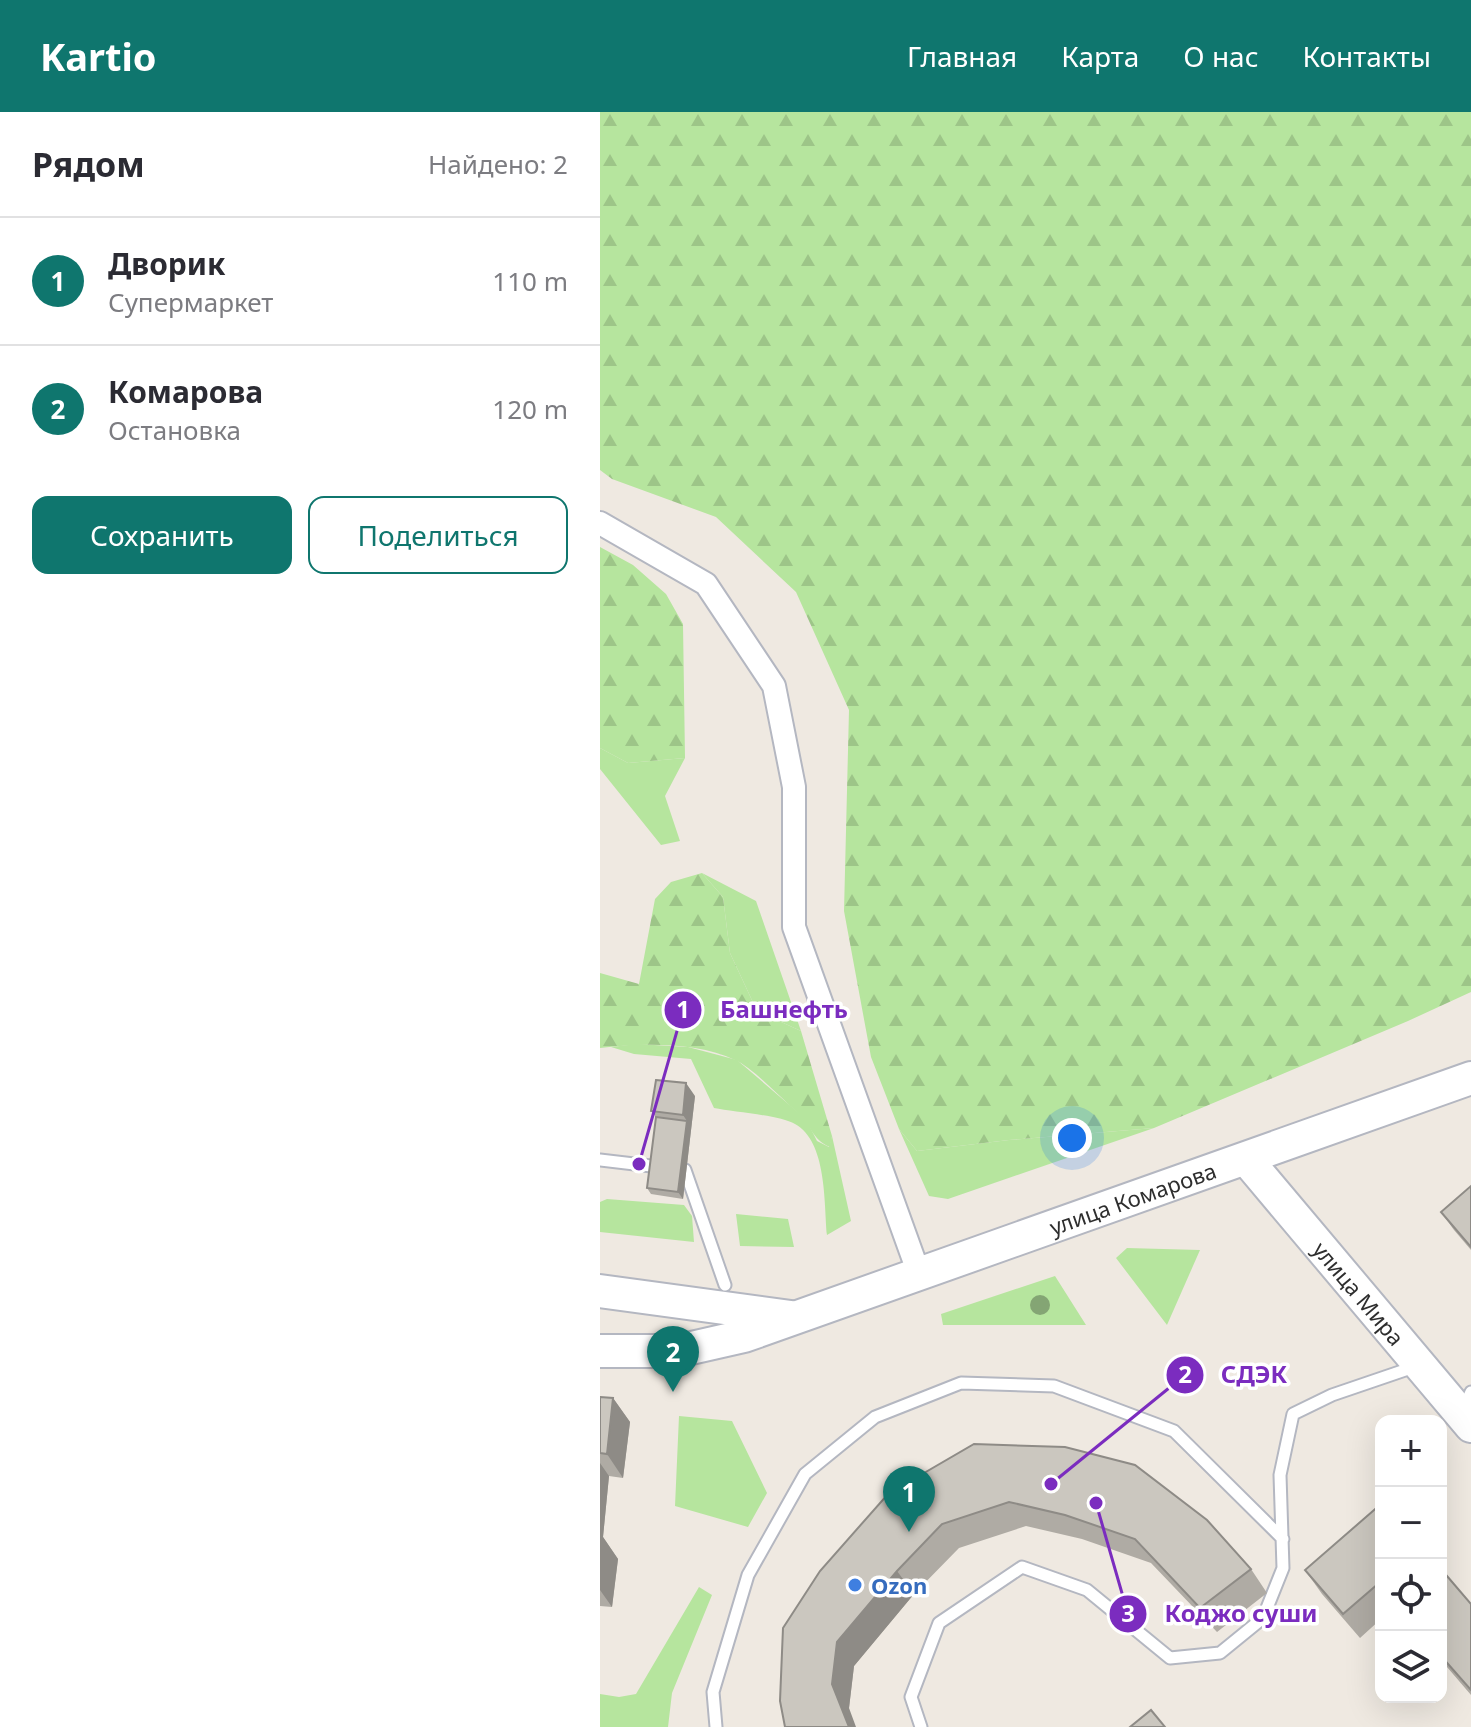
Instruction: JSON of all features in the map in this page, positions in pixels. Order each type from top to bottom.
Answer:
[{"type":"main road","name":"улица Комарова","points":[[600,1351],[678,1351],[744,1336],[1471,1078]]},
{"type":"main road","name":"улица Мира","points":[[1247,1160],[1420,1365],[1468,1411]]},
{"type":"main road","points":[[600,1291],[794,1318]]},
{"type":"street","points":[[600,523],[706,584],[774,686],[794,787],[794,927],[919,1274]]},
{"type":"lane","points":[[600,1160],[685,1170],[725,1285]]},
{"type":"lane","points":[[921,1727],[911,1697],[939,1623],[1022,1567],[1087,1590],[1170,1658],[1220,1653],[1263,1618],[1283,1568],[1280,1475],[1293,1414],[1332,1395],[1420,1365]]},
{"type":"lane","points":[[716,1727],[713,1692],[748,1575],[805,1474],[875,1417],[961,1383],[1054,1386],[1174,1431],[1283,1539]]},
{"type":"green space","points":[[600,112],[1471,112],[1471,992],[1154,1128],[917,1151],[899,1129],[871,1057],[844,911],[849,710],[796,592],[716,517],[612,479],[600,470]]},
{"type":"green space","points":[[600,547],[633,565],[666,594],[683,624],[685,758],[628,763],[600,748]]},
{"type":"green space","points":[[600,748],[628,763],[685,758],[665,796],[680,841],[661,845],[600,769]]},
{"type":"green space","points":[[702,873],[756,901],[801,1031],[757,1011],[730,953],[723,897]]},
{"type":"green space","points":[[702,873],[723,897],[730,953],[757,1011],[801,1031],[832,1136],[830,1147],[819,1140],[802,1117],[767,1084],[735,1060],[704,1050],[669,1045],[600,1048],[600,973],[639,984],[655,899],[671,882]]},
{"type":"green space","points":[[637,1044],[688,1047],[737,1060],[806,1119],[817,1141],[829,1147],[832,1136],[851,1221],[827,1235],[818,1158],[813,1144],[795,1124],[778,1118],[714,1108],[691,1059],[634,1054],[611,1047]]},
{"type":"green space","points":[[1154,1128],[948,1199],[929,1196],[899,1129],[917,1151]]},
{"type":"green space","points":[[607,1199],[684,1205],[692,1216],[694,1242],[600,1232],[600,1202]]},
{"type":"green space","points":[[736,1214],[788,1219],[794,1247],[740,1246]]},
{"type":"green space","points":[[1127,1248],[1200,1250],[1167,1325],[1116,1258]]},
{"type":"green space","points":[[1055,1276],[1086,1325],[943,1325],[941,1314]]},
{"type":"green space","points":[[679,1416],[732,1421],[767,1493],[748,1527],[675,1506]]},
{"type":"green space","points":[[699,1587],[712,1595],[672,1693],[668,1727],[600,1727],[600,1694],[619,1697],[636,1694]]},
{"type":"building","points":[[656,1080],[686,1083],[683,1115],[651,1111]]},
{"type":"building","points":[[656,1117],[687,1121],[678,1192],[647,1188]]},
{"type":"building","points":[[1471,1186],[1471,1247],[1441,1212]]},
{"type":"building","points":[[600,1397],[613,1398],[607,1454],[600,1453]]},
{"type":"building","points":[[974,1444],[1065,1447],[1135,1465],[1207,1520],[1251,1569],[1200,1608],[1135,1539],[1065,1515],[1009,1502],[942,1524],[837,1642],[832,1684],[849,1727],[785,1727],[780,1701],[783,1628],[820,1571],[888,1494]]},
{"type":"building","points":[[1375,1509],[1375,1586],[1343,1614],[1305,1570]]},
{"type":"building","points":[[1447,1576],[1471,1604],[1471,1690],[1447,1663]]},
{"type":"building","points":[[1151,1710],[1165,1727],[1130,1727]]},
{"type":"place","name":"Башнефть","points":[[639,1164]]},
{"type":"place","name":"Комарова","points":[[673,1392]]},
{"type":"place","name":"СДЭК","points":[[1051,1484]]},
{"type":"place","name":"Коджо суши","points":[[1096,1503]]},
{"type":"place","name":"Дворик","points":[[909,1532]]},
{"type":"place","name":"Ozon","points":[[855,1585]]}]
